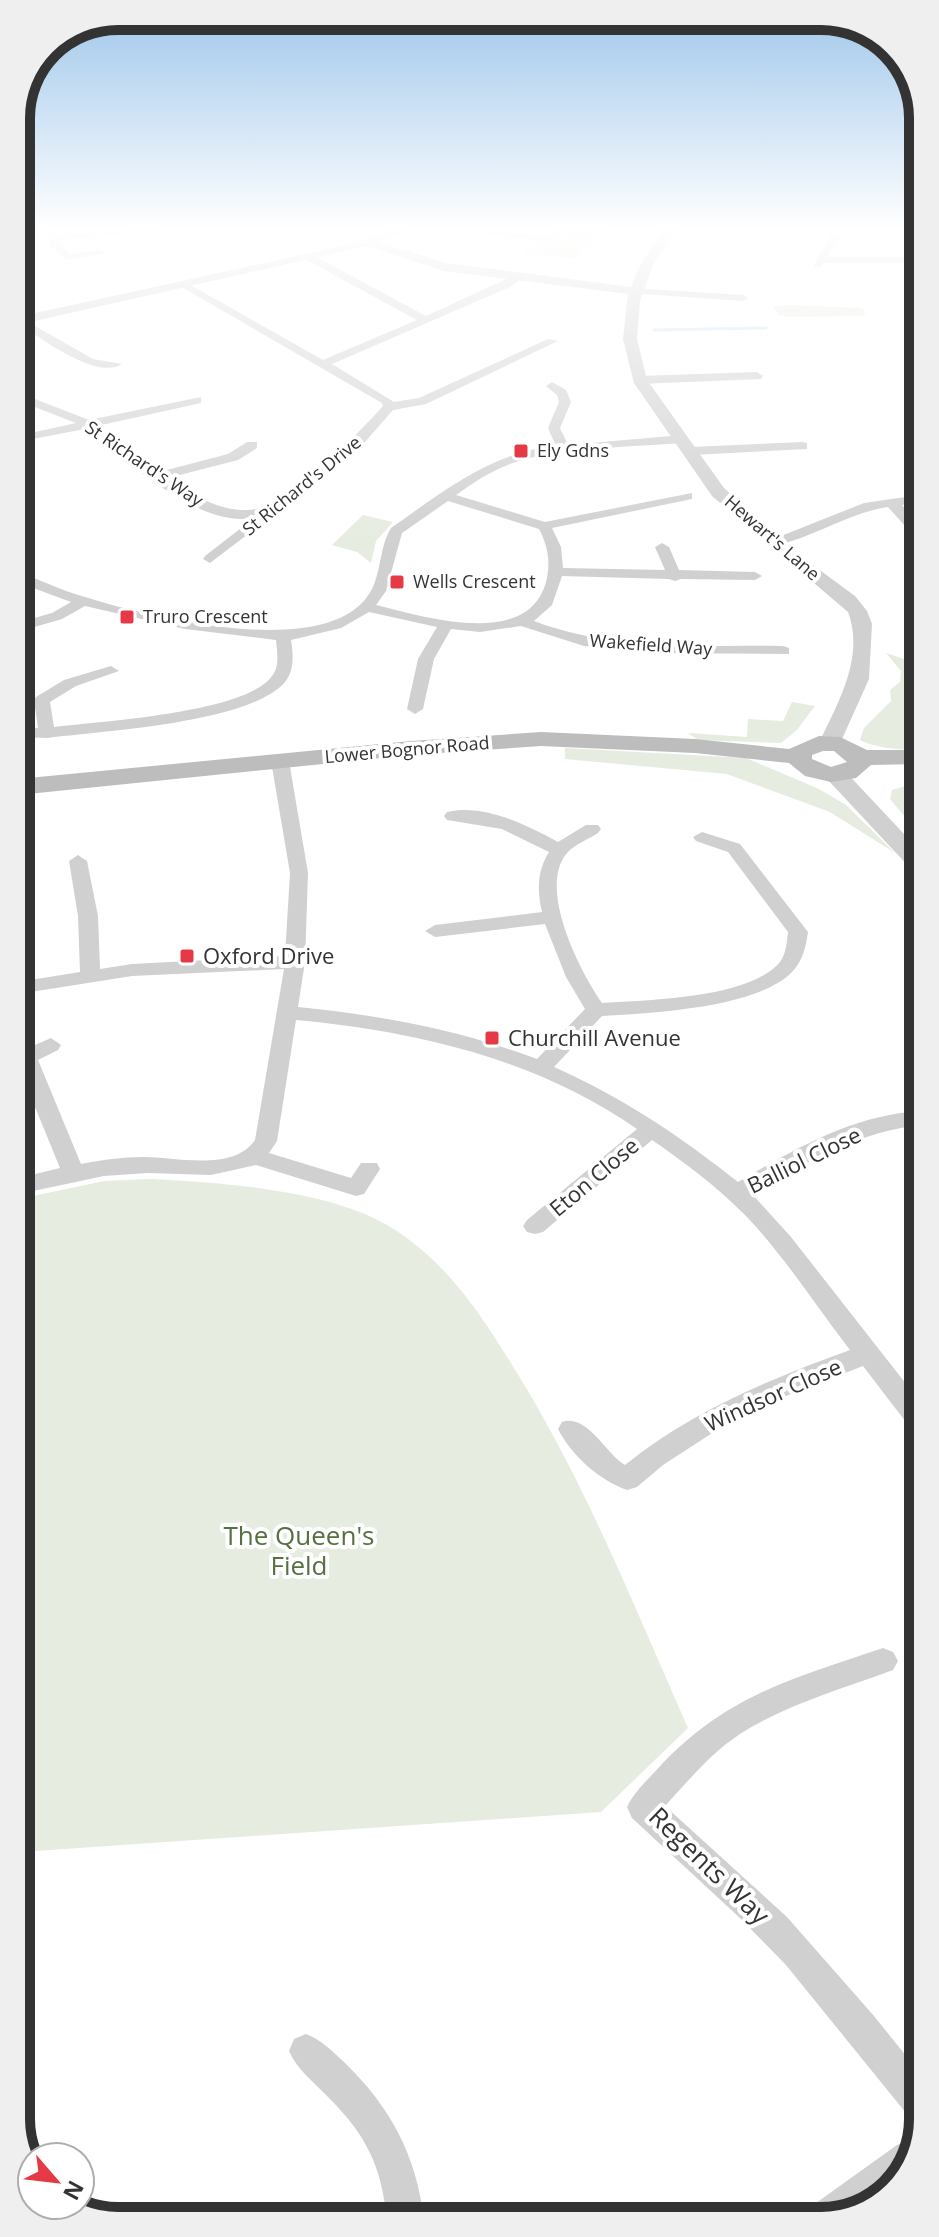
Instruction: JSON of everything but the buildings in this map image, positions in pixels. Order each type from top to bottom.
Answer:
[{"type":"main road","name":"Lower Bognor Road","points":[[30,786],[541,739],[695,746],[798,757]]},
{"type":"main road","points":[[860,758],[857,767],[835,774],[814,771],[800,762],[798,757],[799,752],[810,744],[830,743],[849,748],[860,758],[909,757]]},
{"type":"street","points":[[42,334],[90,362],[116,364]]},
{"type":"street","points":[[268,334],[388,401],[389,407],[412,405],[552,341]]},
{"type":"street","points":[[321,365],[392,334]]},
{"type":"street","name":"Hewart's Lane","points":[[630,334],[639,380],[718,492],[773,542],[848,600],[862,624],[859,679],[830,743]]},
{"type":"street","points":[[639,380],[757,376]]},
{"type":"street","points":[[552,386],[562,393],[565,402],[554,428],[564,450]]},
{"type":"street","points":[[30,437],[197,400]]},
{"type":"street","name":"St Richard's Way","points":[[30,401],[86,424],[198,504],[240,516],[263,514],[274,509]]},
{"type":"street","name":"St Richard's Drive","points":[[210,559],[363,439],[389,407]]},
{"type":"street","points":[[160,476],[233,457],[252,445]]},
{"type":"street","points":[[30,584],[85,600],[236,633],[283,636],[335,626],[366,607],[381,591],[388,544],[396,531],[495,464],[531,454],[564,450],[686,445],[802,446]]},
{"type":"street","points":[[446,496],[544,526],[687,496]]},
{"type":"street","points":[[773,542],[797,537],[852,511],[909,500]]},
{"type":"street","points":[[891,502],[909,522]]},
{"type":"street","points":[[366,607],[446,625],[488,627],[523,622],[539,612],[548,599],[556,572],[553,538],[544,526]]},
{"type":"street","points":[[662,547],[675,577]]},
{"type":"street","points":[[556,572],[675,577],[755,576]]},
{"type":"street","points":[[30,624],[57,616],[85,600]]},
{"type":"street","name":"Wakefield Way","points":[[523,622],[557,635],[593,642],[783,651]]},
{"type":"street","points":[[415,709],[426,659],[446,625]]},
{"type":"street","points":[[30,732],[47,733],[220,710],[258,696],[280,678],[286,658],[283,636]]},
{"type":"street","points":[[47,733],[42,700],[70,683],[111,671]]},
{"type":"street","points":[[30,1183],[73,1171],[133,1165],[238,1165],[255,1157],[266,1141],[289,1013],[299,873],[280,761]]},
{"type":"street","points":[[835,774],[909,853]]},
{"type":"street","points":[[453,816],[508,822],[559,850]]},
{"type":"street","points":[[592,829],[559,850],[548,873],[552,917],[581,990],[596,1010]]},
{"type":"street","points":[[542,1067],[596,1010],[673,1004],[754,986],[785,968],[796,949],[798,932],[734,848],[702,837]]},
{"type":"street","points":[[78,861],[88,916],[90,976]]},
{"type":"street","points":[[435,931],[552,917]]},
{"type":"street","points":[[30,986],[90,976],[190,966],[295,962]]},
{"type":"street","points":[[289,1013],[347,1016],[428,1030],[542,1067],[600,1094],[652,1128],[736,1193],[796,1260],[909,1407]]},
{"type":"street","points":[[30,1055],[51,1045]]},
{"type":"street","points":[[30,1077],[73,1171]]},
{"type":"street","name":"Balliol Close","points":[[736,1193],[799,1157],[863,1130],[909,1120]]},
{"type":"street","name":"Eton Close","points":[[535,1226],[652,1128]]},
{"type":"street","points":[[255,1157],[357,1186]]},
{"type":"street","name":"Windsor Close","points":[[571,1429],[604,1466],[627,1479],[716,1417],[799,1379],[868,1354]]},
{"type":"street","name":"Regents Way","points":[[883,1661],[795,1693],[730,1724],[703,1745],[643,1807],[762,1917],[842,2003],[909,2087]]},
{"type":"street","points":[[306,2051],[344,2086],[381,2128],[404,2185],[405,2207]]},
{"type":"street","points":[[848,2202],[891,2172]]},
{"type":"green space","points":[[363,515],[393,522],[376,541],[371,563],[357,552],[332,545]]},
{"type":"green space","points":[[886,653],[909,661],[909,750],[881,747],[860,740],[864,728],[891,701],[890,690],[900,682],[901,671]]},
{"type":"green space","points":[[792,702],[815,706],[797,730],[781,743],[698,740],[688,733],[747,737],[748,719],[783,721]]},
{"type":"green space","points":[[565,748],[746,758],[819,789],[846,805],[895,853],[830,812],[727,774],[565,759]]},
{"type":"green space","points":[[909,785],[909,822],[890,799],[892,790]]},
{"type":"green space","name":"The Queen's Field","points":[[150,1179],[207,1183],[272,1190],[335,1203],[363,1213],[408,1239],[460,1289],[514,1368],[564,1455],[688,1728],[601,1812],[30,1851],[30,1197],[104,1181]]},
{"type":"place","name":"Ely Gdns","points":[[521,451]]},
{"type":"place","name":"Wells Crescent","points":[[397,582]]},
{"type":"place","name":"Truro Crescent","points":[[127,617]]},
{"type":"place","name":"Oxford Drive","points":[[187,956]]},
{"type":"place","name":"Churchill Avenue","points":[[492,1038]]}]
